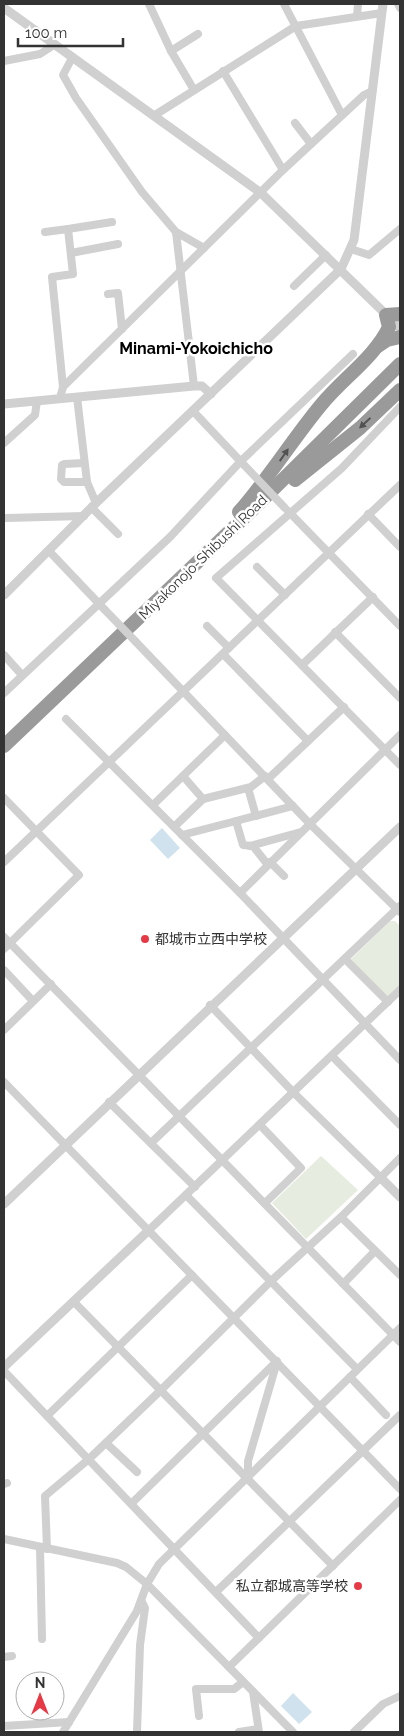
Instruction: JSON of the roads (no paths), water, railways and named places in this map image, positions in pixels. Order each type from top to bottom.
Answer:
[{"type":"highway","points":[[148,609],[256,492],[321,405],[375,348],[389,326],[393,315]]},
{"type":"highway","points":[[375,348],[388,340],[400,337]]},
{"type":"highway","name":"Miyakonojo-Shibushi Road","points":[[4,746],[292,472],[400,364]]},
{"type":"highway","points":[[148,609],[281,491],[360,428],[400,390]]},
{"type":"street","points":[[149,4],[171,51],[194,90]]},
{"type":"street","points":[[284,4],[342,115]]},
{"type":"street","points":[[357,16],[358,4]]},
{"type":"street","points":[[398,4],[400,8]]},
{"type":"street","points":[[8,8],[54,45],[155,115],[262,193],[393,315],[400,328]]},
{"type":"street","points":[[4,595],[94,505],[342,269],[351,249],[383,8],[357,16],[296,26],[155,115]]},
{"type":"street","points":[[171,51],[198,34]]},
{"type":"street","points":[[4,61],[40,54],[54,45]]},
{"type":"street","points":[[72,58],[63,75],[76,98],[142,192],[176,232],[204,248]]},
{"type":"street","points":[[223,71],[283,170]]},
{"type":"street","points":[[63,387],[262,193],[283,170],[364,95],[372,92]]},
{"type":"street","points":[[295,122],[311,144]]},
{"type":"street","points":[[45,232],[112,222]]},
{"type":"street","points":[[60,398],[63,387],[52,277],[73,274],[68,229]]},
{"type":"street","points":[[351,249],[369,256],[400,229]]},
{"type":"street","points":[[176,232],[194,386]]},
{"type":"street","points":[[71,253],[118,244]]},
{"type":"street","points":[[294,286],[326,254]]},
{"type":"street","points":[[108,294],[118,293],[122,329]]},
{"type":"street","points":[[4,693],[170,537],[353,354]]},
{"type":"street","points":[[4,404],[194,386],[202,386],[211,394]]},
{"type":"street","points":[[77,397],[86,482],[94,505],[118,534]]},
{"type":"street","points":[[4,443],[35,415],[37,401]]},
{"type":"street","points":[[400,407],[342,468],[288,511],[216,578],[400,765]]},
{"type":"street","points":[[193,411],[328,553],[400,625]]},
{"type":"street","points":[[84,463],[62,465],[61,479],[64,482],[86,482]]},
{"type":"street","points":[[4,862],[400,485]]},
{"type":"street","points":[[6,518],[21,513],[84,516]]},
{"type":"street","points":[[368,514],[400,547]]},
{"type":"street","points":[[49,551],[310,824],[399,909],[151,1143]]},
{"type":"street","points":[[257,567],[285,595]]},
{"type":"street","points":[[302,665],[373,597]]},
{"type":"street","points":[[207,626],[226,651],[308,741]]},
{"type":"street","points":[[335,632],[400,698]]},
{"type":"street","points":[[4,655],[22,675]]},
{"type":"street","points":[[174,827],[203,799],[248,788],[267,778],[344,707]]},
{"type":"street","points":[[66,719],[240,893],[400,1060]]},
{"type":"street","points":[[152,805],[225,735]]},
{"type":"street","points":[[240,893],[400,735]]},
{"type":"street","points":[[183,776],[203,799]]},
{"type":"street","points":[[248,788],[256,816]]},
{"type":"street","points":[[4,798],[79,875],[6,943],[51,984],[400,1342]]},
{"type":"street","points":[[182,835],[293,806]]},
{"type":"street","points":[[236,822],[243,845],[253,846],[269,864],[284,876]]},
{"type":"street","points":[[4,1204],[137,1074],[283,939],[356,867],[400,827]]},
{"type":"street","points":[[250,846],[303,832]]},
{"type":"street","points":[[345,958],[388,1002]]},
{"type":"street","points":[[4,970],[33,1001]]},
{"type":"street","points":[[5,1027],[51,984]]},
{"type":"street","points":[[4,1367],[294,1093],[400,990]]},
{"type":"street","points":[[210,1005],[294,1093],[400,1197]]},
{"type":"street","points":[[332,1056],[400,1125]]},
{"type":"street","points":[[4,1082],[400,1489]]},
{"type":"street","points":[[109,1102],[195,1187]]},
{"type":"street","points":[[260,1125],[301,1168],[265,1203]]},
{"type":"street","points":[[42,1639],[45,1496],[89,1459],[271,1281],[382,1178],[400,1158]]},
{"type":"street","points":[[186,1195],[357,1370]]},
{"type":"street","points":[[341,1216],[400,1276]]},
{"type":"street","points":[[343,1284],[376,1251]]},
{"type":"street","points":[[47,1416],[192,1275]]},
{"type":"street","points":[[74,1302],[203,1434],[248,1476],[333,1566]]},
{"type":"street","points":[[63,1732],[142,1602],[147,1584],[159,1564],[400,1328]]},
{"type":"street","points":[[132,1503],[277,1361]]},
{"type":"street","points":[[248,1476],[248,1461],[277,1361]]},
{"type":"street","points":[[4,1372],[132,1503],[259,1638]]},
{"type":"street","points":[[350,1377],[386,1415]]},
{"type":"street","points":[[216,1592],[363,1450],[399,1420]]},
{"type":"street","points":[[106,1442],[137,1472]]},
{"type":"street","points":[[229,1667],[400,1500]]},
{"type":"street","points":[[4,1539],[117,1563],[126,1567],[147,1584],[293,1732]]},
{"type":"street","points":[[137,1732],[140,1645],[145,1608],[142,1602]]},
{"type":"street","points":[[199,1716],[196,1689],[234,1689],[243,1682]]},
{"type":"street","points":[[239,1732],[258,1731],[253,1692]]},
{"type":"street","points":[[354,1732],[383,1704],[400,1696]]},
{"type":"street","points":[[4,1726],[70,1722]]},
{"type":"water","points":[[162,828],[180,848],[168,859],[150,840]]},
{"type":"water","points":[[293,1693],[312,1712],[299,1724],[281,1706]]},
{"type":"place","name":"都城市立西中学校","points":[[145,939]]},
{"type":"place","name":"私立都城高等学校","points":[[358,1586]]},
{"type":"district","name":"Minami-Yokoichicho","points":[[196,348]]}]
